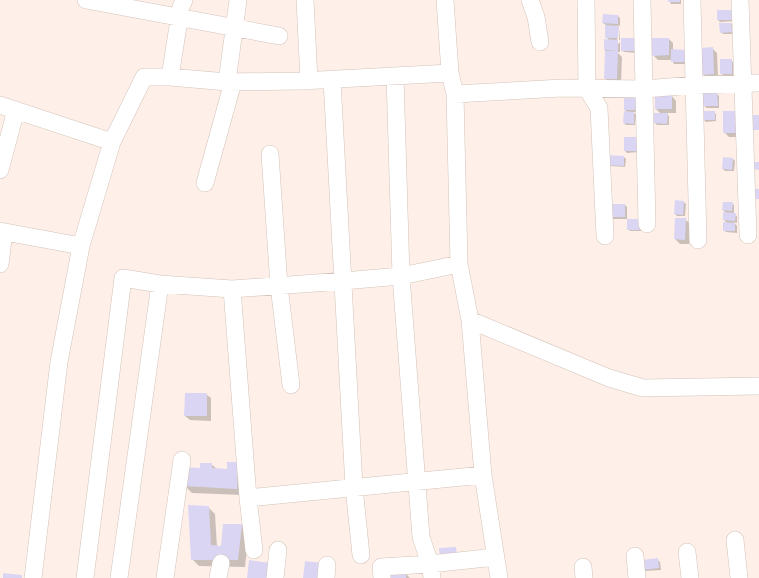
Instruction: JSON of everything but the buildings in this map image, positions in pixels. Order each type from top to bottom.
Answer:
[{"type":"street","points":[[86,0],[130,4],[180,18],[279,36]]},
{"type":"street","points":[[170,77],[184,0]]},
{"type":"street","points":[[205,183],[230,82],[233,28],[238,0]]},
{"type":"street","points":[[305,0],[309,81]]},
{"type":"street","points":[[445,0],[450,73],[455,94],[459,264],[470,320],[483,475],[500,578]]},
{"type":"street","points":[[530,0],[536,16],[540,42]]},
{"type":"street","points":[[586,0],[587,89],[599,108],[605,236]]},
{"type":"street","points":[[642,0],[647,224]]},
{"type":"street","points":[[692,0],[698,240]]},
{"type":"street","points":[[740,0],[751,83],[748,235]]},
{"type":"street","points":[[32,578],[59,362],[81,246],[112,142],[144,77],[170,77],[230,82],[309,81],[450,73]]},
{"type":"street","points":[[395,76],[401,276],[421,537],[431,571]]},
{"type":"street","points":[[332,80],[354,487],[362,555]]},
{"type":"street","points":[[455,94],[562,88],[644,89],[751,83]]},
{"type":"street","points":[[0,170],[8,108],[112,142]]},
{"type":"street","points":[[270,154],[279,286],[291,385]]},
{"type":"street","points":[[0,264],[2,232],[81,246]]},
{"type":"street","points":[[84,578],[123,278],[160,284],[232,289],[401,276],[459,264]]},
{"type":"street","points":[[120,578],[160,284]]},
{"type":"street","points":[[232,289],[248,498],[254,550]]},
{"type":"street","points":[[470,320],[609,378],[643,388],[759,386]]},
{"type":"street","points":[[165,578],[182,460]]},
{"type":"street","points":[[248,498],[483,475]]},
{"type":"street","points":[[735,540],[739,578]]},
{"type":"street","points":[[275,578],[278,550]]},
{"type":"street","points":[[687,552],[690,578]]},
{"type":"street","points":[[635,556],[637,578]]},
{"type":"street","points":[[382,578],[381,568],[431,571],[496,557]]}]
